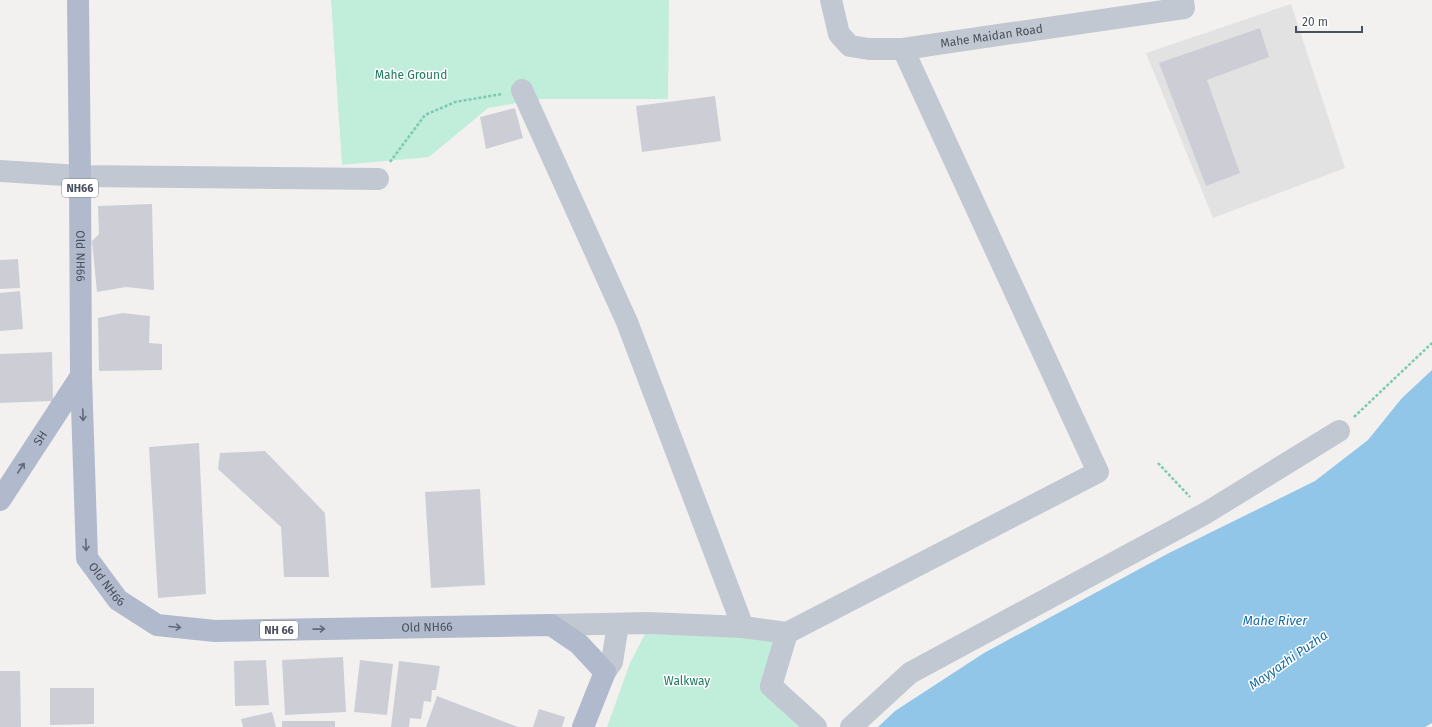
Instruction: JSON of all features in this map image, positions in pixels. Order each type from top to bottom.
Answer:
[{"type":"main road","name":"Old NH66","points":[[78,0],[81,376],[87,558],[118,600],[157,625],[215,631],[551,625]]},
{"type":"main road","name":"SH","points":[[0,500],[81,376]]},
{"type":"main road","points":[[551,625],[579,644],[605,672],[583,727]]},
{"type":"street","name":"Mahe Maidan Road","points":[[831,0],[839,34],[850,46],[869,49],[903,49],[1184,4]]},
{"type":"street","points":[[551,625],[648,623],[743,627],[787,633],[1098,472],[903,49]]},
{"type":"street","points":[[522,90],[627,322],[743,627]]},
{"type":"street","points":[[0,171],[80,176],[378,178]]},
{"type":"street","points":[[851,727],[910,673],[1206,513],[1339,431]]},
{"type":"street","points":[[605,672],[612,662],[618,624]]},
{"type":"street","points":[[787,633],[771,686],[816,727]]},
{"type":"path","points":[[378,178],[425,115],[455,102],[522,90]]},
{"type":"path","points":[[1339,431],[1432,343]]},
{"type":"path","points":[[1158,463],[1206,513]]},
{"type":"shaded area","points":[[1291,4],[1345,168],[1213,218],[1146,53]]},
{"type":"green space","name":"Mahe Ground","points":[[331,0],[669,0],[668,99],[541,99],[488,108],[429,157],[342,165]]},
{"type":"green space","name":"Walkway","points":[[645,634],[741,636],[777,639],[762,688],[810,727],[607,727],[630,663]]},
{"type":"water","name":"Mahe River","points":[[1432,370],[1432,723],[1425,727],[878,727],[895,711],[984,653],[1169,553],[1315,481],[1368,440],[1402,398]]},
{"type":"building","points":[[1260,28],[1269,57],[1207,80],[1240,173],[1206,186],[1159,63]]},
{"type":"building","points":[[715,96],[721,141],[642,152],[636,106]]},
{"type":"building","points":[[515,108],[523,138],[486,149],[480,117]]},
{"type":"building","points":[[152,204],[154,290],[126,287],[97,292],[92,241],[99,234],[98,206]]},
{"type":"building","points":[[18,259],[20,288],[0,289],[0,260]]},
{"type":"building","points":[[20,291],[23,329],[0,331],[0,293]]},
{"type":"building","points":[[122,313],[150,316],[149,343],[162,344],[162,370],[99,371],[98,318]]},
{"type":"building","points":[[52,352],[53,401],[0,403],[0,354]]},
{"type":"building","points":[[199,443],[206,594],[158,598],[149,447]]},
{"type":"building","points":[[265,451],[325,513],[329,577],[284,577],[281,527],[218,469],[220,453]]},
{"type":"building","points":[[480,489],[485,585],[431,588],[425,492]]},
{"type":"building","points":[[343,657],[346,712],[285,715],[282,660]]},
{"type":"building","points":[[266,660],[269,705],[235,706],[234,661]]},
{"type":"building","points":[[360,660],[393,664],[387,715],[354,712]]},
{"type":"building","points":[[399,661],[440,666],[436,690],[432,690],[431,702],[424,701],[421,719],[410,718],[409,727],[391,727]]},
{"type":"building","points":[[0,671],[20,671],[21,727],[0,727]]},
{"type":"building","points":[[50,688],[94,688],[94,724],[50,725]]},
{"type":"building","points":[[437,696],[518,727],[426,727]]},
{"type":"building","points":[[539,709],[565,717],[562,727],[533,727]]},
{"type":"building","points":[[272,712],[276,727],[243,727],[241,719]]},
{"type":"building","points":[[282,721],[335,721],[335,727],[282,727]]},
{"type":"water label","name":"Mayyazhi Puzha","points":[[1288,660]]}]
